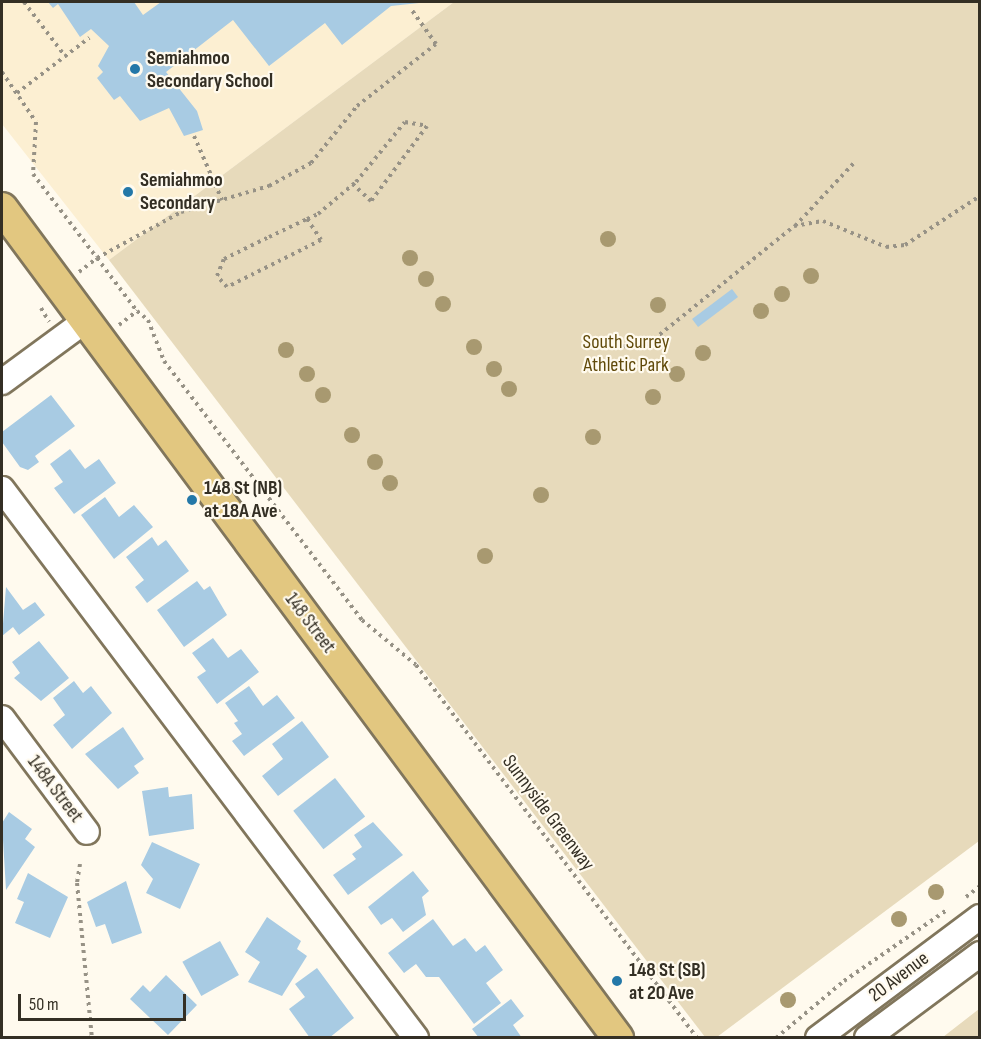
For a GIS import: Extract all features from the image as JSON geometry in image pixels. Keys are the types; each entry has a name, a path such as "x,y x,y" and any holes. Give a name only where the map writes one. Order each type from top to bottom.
{"main road":[{"name":"148 Street","path":"2,208 618,1038"}],"street":[{"path":"2,382 85,321"},
{"path":"2,489 416,1038"},
{"name":"148A Street","path":"2,718 87,832"},
{"name":"20 Avenue","path":"818,1038 980,917"},
{"name":"20 Avenue","path":"867,1038 980,954"}],"path":[{"path":"24,2 65,56"},
{"path":"87,266 97,258 181,212 269,186 311,163 357,106 436,44 411,9"},
{"path":"17,93 89,38"},
{"path":"2,72 17,93 38,131 33,174 137,311 126,320"},
{"path":"307,219 321,240 227,287 217,276 224,259 307,219 353,184 405,122 427,126 371,201 353,184"},
{"path":"194,136 222,200"},
{"path":"616,347 648,344 794,226 854,163"},
{"path":"794,226 823,221 886,247 905,245 980,196"},
{"path":"39,303 47,319"},
{"name":"Sunnyside Greenway","path":"137,311 148,320 164,361 362,620 416,666 697,1038"},
{"path":"80,864 77,883 92,1037"},
{"path":"776,1038 854,974 980,886"},
{"path":"30,1038 102,1038"}],"shaded area":[{"name":"Semiahmoo Secondary","path":"2,2 454,2 109,260 2,124"}],"green space":[{"name":"South Surrey Athletic Park","path":"454,2 979,2 979,841 717,1037 705,1037 109,260"},
{"path":"979,1009 979,1037 943,1037"}],"building":[{"name":"Semiahmoo Secondary School","path":"48,2 134,2 143,15 161,2 419,3 391,6 342,45 325,23 269,66 233,20 166,72 197,111 203,130 184,136 169,108 140,121 120,96 114,100 97,78 103,72 98,66 109,46 91,29 80,37 58,4 53,8"},
{"path":"732,289 738,297 698,327 692,319"},
{"path":"51,395 75,426 35,456 39,462 28,470 20,467 2,442 2,432"},
{"path":"70,449 85,469 99,459 116,483 74,514 54,488 63,482 50,464"},
{"path":"105,497 119,517 134,505 153,527 114,559 81,515"},
{"path":"152,537 158,546 166,540 189,571 147,603 135,587 144,580 126,557"},
{"path":"197,581 204,590 210,586 227,615 184,647 157,610"},
{"path":"6,587 23,610 35,602 45,615 19,635 13,627 2,636"},
{"path":"213,638 228,658 241,649 259,672 217,704 197,677 206,671 192,653"},
{"path":"39,641 69,678 41,701 14,678 20,673 12,662"},
{"path":"74,681 83,693 91,686 112,713 72,749 53,725 65,715 53,698"},
{"path":"249,686 263,706 277,695 295,718 244,756 232,741 242,734 234,723 238,721 225,703"},
{"path":"302,721 329,757 278,796 262,776 283,759 272,744"},
{"path":"123,727 144,759 134,766 139,773 118,789 85,754"},
{"path":"335,778 365,817 323,849 293,811"},
{"path":"168,787 169,797 192,794 194,829 149,836 142,791"},
{"path":"9,812 32,829 25,839 35,847 6,890 2,823"},
{"path":"373,822 403,855 348,895 333,875 356,859 352,854 362,847 354,835"},
{"path":"152,842 200,864 180,909 146,893 153,879 141,865"},
{"path":"413,871 429,891 422,897 426,915 403,932 392,918 381,925 368,907"},
{"path":"28,873 68,897 50,938 15,923 24,902 17,899"},
{"path":"126,881 142,933 112,944 105,924 96,927 87,902"},
{"path":"267,917 301,941 297,949 307,956 282,996 248,982 260,962 245,952"},
{"path":"433,919 453,946 465,938 476,952 485,945 503,970 486,983 501,1003 474,1024 439,977 426,977 416,964 404,973 388,953"},
{"path":"220,941 239,975 201,996 182,962"},
{"path":"317,968 354,1018 329,1038 310,1038 289,1009 305,997 295,984"},
{"path":"166,975 197,1005 168,1035 130,999 143,985 150,992"},
{"path":"511,999 524,1016 513,1025 522,1038 479,1038 472,1029"}],"place":[{"name":"Semiahmoo Secondary School","path":"135,69"},
{"name":"Semiahmoo Secondary","path":"128,192"},
{"name":"148 St (NB) at 18A Ave","path":"192,500"},
{"name":"148 St (SB) at 20 Ave","path":"617,981"}]}
